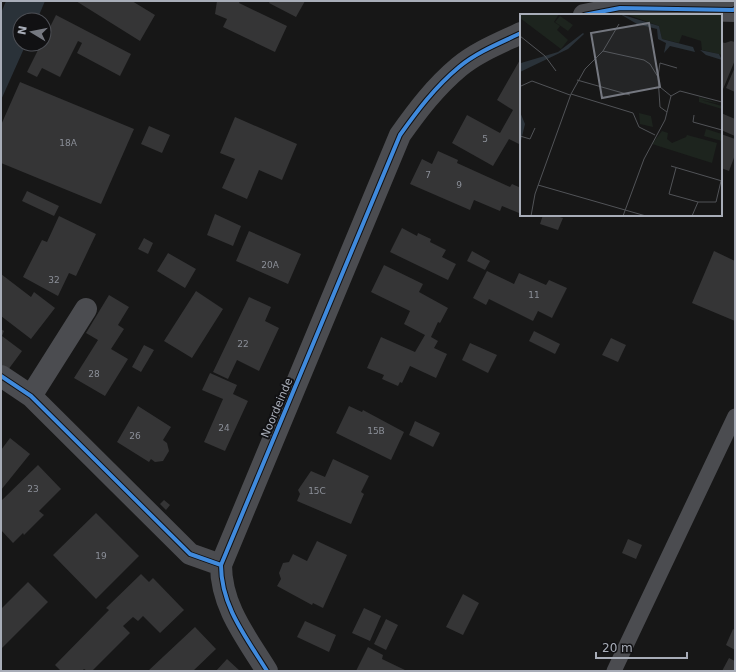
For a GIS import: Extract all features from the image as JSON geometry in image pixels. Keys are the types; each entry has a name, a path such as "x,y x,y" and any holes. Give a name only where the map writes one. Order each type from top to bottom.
{"street":[{"path":"594,1 620,8"},
{"path":"589,14 620,8 734,10"},
{"name":"Noordeinde","path":"221,565 400,135 420,106 459,67 491,47 520,33"},
{"path":"31,396 86,309"},
{"path":"1,376 31,396 190,554 221,565 221,580 229,608 267,671"}],"lane":[{"path":"614,671 735,416"}],"shaded area":[{"path":"6,1 45,1 40,12 12,12 12,52 22,52 1,100 1,13"}],"building":[{"path":"76,1 132,1 155,15 140,41"},
{"path":"217,1 240,1 239,3 287,26 275,52 223,27 227,19 215,14"},
{"path":"270,1 305,1 296,17 269,3"},
{"path":"56,15 131,54 120,76 77,53 82,43 78,41 60,77 42,68 37,77 27,72 37,52 52,52 52,23"},
{"path":"731,41 735,42 735,60 722,92 722,42"},
{"path":"520,60 520,144 509,139 493,166 452,143 467,115 500,133 513,110 497,100"},
{"path":"735,67 735,92 726,88"},
{"path":"20,82 134,129 101,204 1,163 1,125"},
{"path":"722,113 735,119 735,136 722,130"},
{"path":"235,117 297,144 282,180 259,170 247,199 222,188 235,159 220,153"},
{"path":"149,126 170,135 162,153 141,144"},
{"path":"722,134 735,139 735,155 729,171 722,168"},
{"path":"438,151 458,160 457,163 510,187 512,184 520,188 519,213 502,206 500,211 474,200 470,210 410,184 422,159 432,164"},
{"path":"27,191 59,206 54,216 22,201"},
{"path":"215,214 241,226 233,246 207,235"},
{"path":"59,216 96,234 76,276 69,273 58,296 23,277 42,240 47,242"},
{"path":"543,216 556,216 563,218 558,230 540,224"},
{"path":"402,228 417,236 418,233 431,239 430,242 446,250 442,257 456,264 448,280 390,252"},
{"path":"249,231 301,254 288,284 236,261"},
{"path":"144,238 153,243 148,254 138,249"},
{"path":"472,251 490,261 485,270 467,261"},
{"path":"714,251 735,261 735,321 692,303"},
{"path":"168,253 196,269 185,288 157,271"},
{"path":"384,265 423,284 419,292 448,308 440,323 438,322 431,337 438,341 434,348 447,354 436,378 410,366 402,383 400,382 398,386 382,379 384,375 367,368 381,337 415,352 425,335 404,324 410,311 371,292"},
{"path":"487,271 514,284 519,273 546,285 549,280 567,288 552,318 538,311 533,321 489,299 486,305 473,298"},
{"path":"1,274 31,297 34,292 55,308 31,339 1,316"},
{"path":"196,291 223,309 192,358 164,341"},
{"path":"109,295 129,307 118,325 124,329 111,349 128,359 105,396 74,378 98,340 86,333"},
{"path":"249,297 271,307 265,321 279,328 259,371 237,360 228,379 213,372"},
{"path":"1,329 4,331 2,336 22,351 5,374 1,371"},
{"path":"534,331 560,344 555,354 529,341"},
{"path":"611,338 626,345 618,362 602,355"},
{"path":"470,343 497,355 488,373 462,360"},
{"path":"144,345 154,350 141,372 132,367"},
{"path":"210,373 237,385 233,394 248,401 225,451 204,442 223,399 202,390"},
{"path":"138,406 171,427 163,440 167,443 169,451 163,461 155,462 151,459 149,462 117,442"},
{"path":"349,406 362,412 363,410 404,432 391,460 336,433"},
{"path":"415,421 440,433 433,447 409,435"},
{"path":"10,438 30,454 1,490 1,450"},
{"path":"333,459 369,476 361,492 364,494 351,524 297,501 300,494 298,490 311,471 325,477"},
{"path":"38,465 61,489 39,511 44,515 24,535 23,533 13,543 1,530 1,501"},
{"path":"164,500 170,505 166,510 160,504"},
{"path":"96,513 139,556 96,599 53,555"},
{"path":"628,539 642,545 636,559 622,553"},
{"path":"317,541 347,555 323,608 313,603 312,605 277,586 281,579 279,573 283,563 289,562 293,554 307,561"},
{"path":"141,574 149,582 153,578 184,610 160,633 143,616 138,621 133,617 123,626 130,633 92,671 87,671 84,669 82,671 61,671 55,665 109,610 106,608"},
{"path":"28,582 48,602 1,649 1,609"},
{"path":"463,594 479,603 463,635 446,627"},
{"path":"364,608 381,616 370,641 352,633"},
{"path":"386,619 398,625 386,650 374,644"},
{"path":"305,621 336,635 329,652 297,637"},
{"path":"195,627 216,649 193,671 148,671"},
{"path":"733,629 735,630 735,650 726,645"},
{"path":"368,647 383,655 382,659 407,671 356,671"},
{"path":"729,658 735,661 735,671 722,671"},
{"path":"227,659 240,671 216,671"}],"cycle path":[{"path":"589,14 620,8 735,9"},
{"path":"267,671 243,633 230,608 222,580 221,565 400,135 434,91 459,67 481,52 520,33"},
{"path":"1,376 31,396 190,554 221,565"}]}
